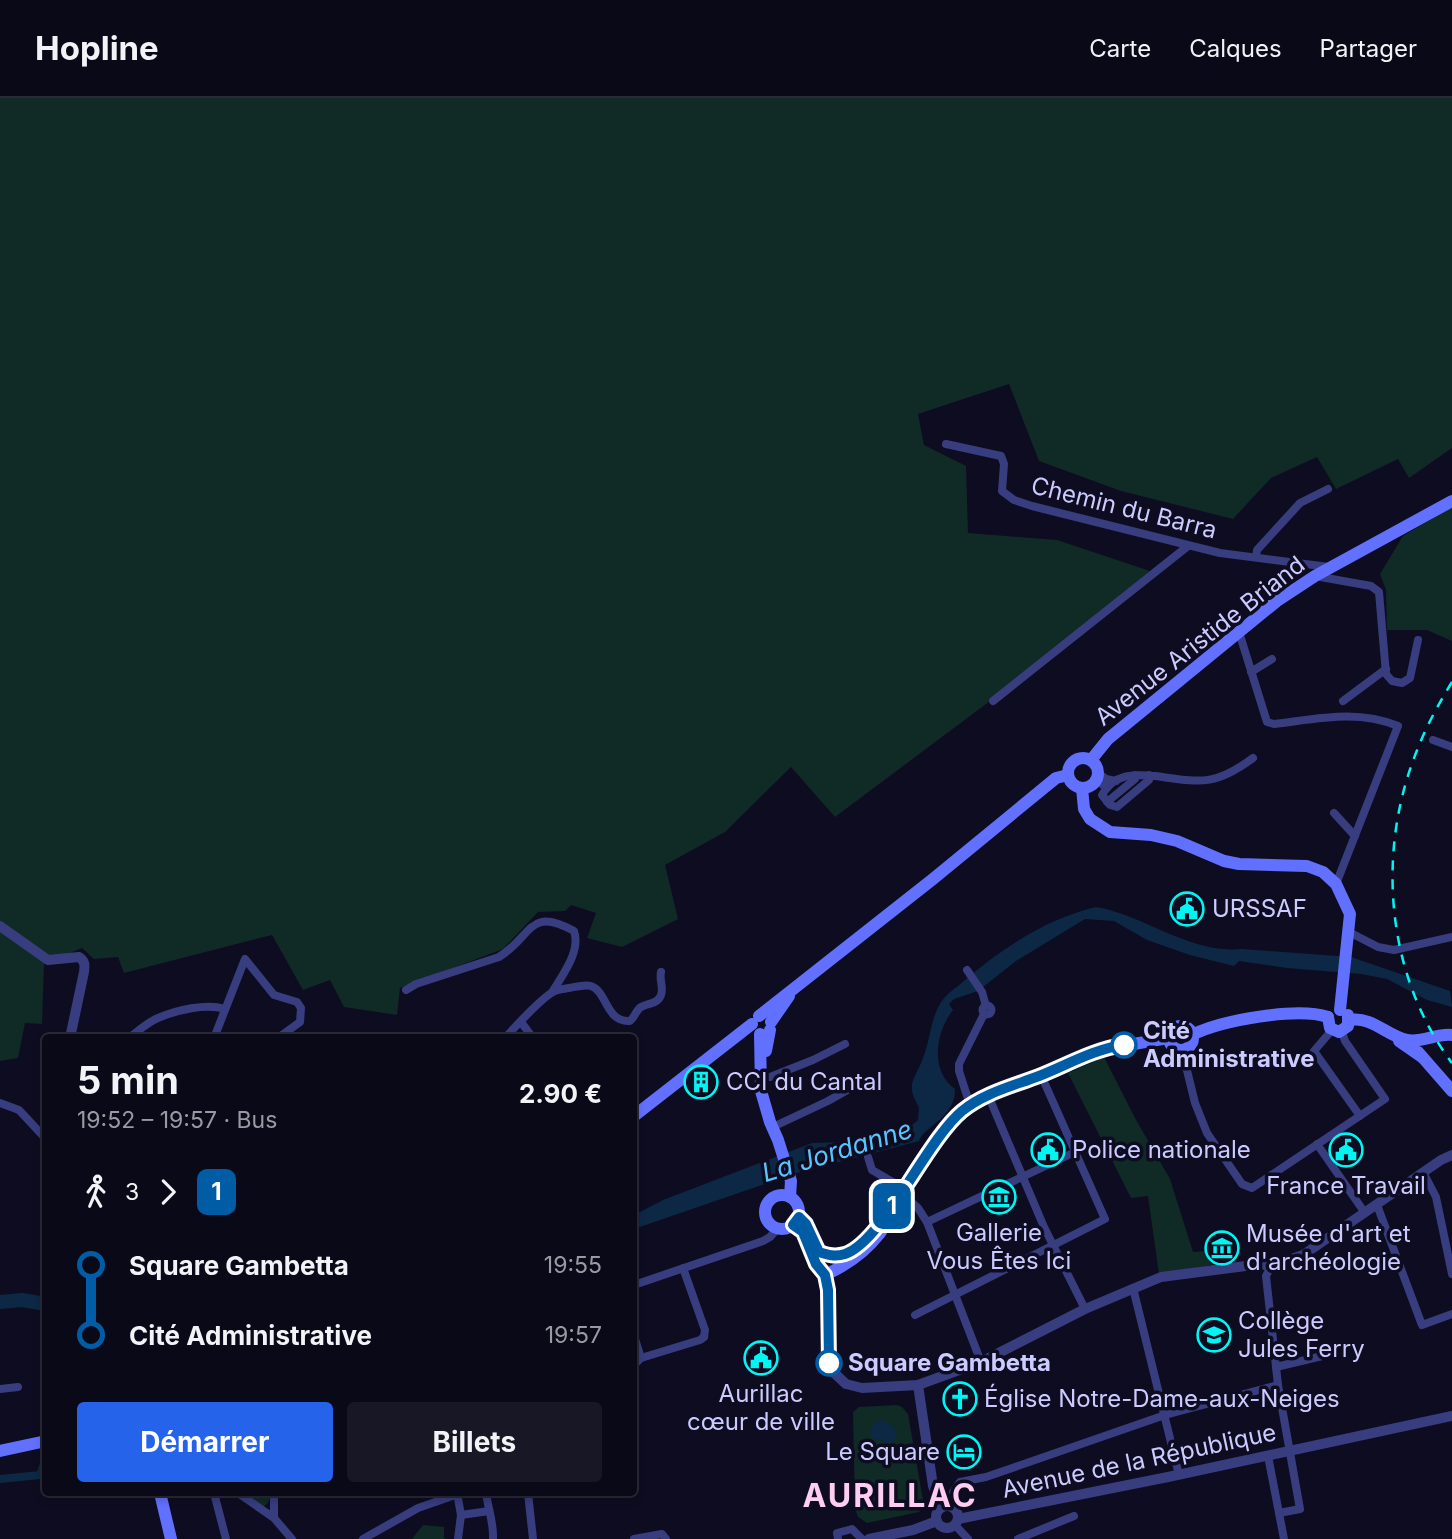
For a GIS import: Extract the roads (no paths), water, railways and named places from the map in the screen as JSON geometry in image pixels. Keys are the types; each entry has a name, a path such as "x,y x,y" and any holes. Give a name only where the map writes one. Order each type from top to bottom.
{"main road":[{"name":"Avenue Aristide Briand","path":"1091,760 1108,739 1277,601 1315,576 1452,501"},
{"path":"1087,787 1073,784 1068,775 1072,762 1081,758 1091,760 1098,772 1087,787 1084,809 1090,819 1110,832 1151,835 1177,841 1231,862 1307,866 1323,872 1336,884 1350,914 1340,1022"},
{"path":"637,1114 762,1028 781,997 1056,778 1068,775"},
{"path":"1192,1035 1247,1019 1305,1012 1366,1026 1401,1042 1422,1056"},
{"path":"1340,1022 1360,1018 1406,1040 1452,1091"},
{"path":"1179,1026 1189,1029 1192,1035 1189,1046 1182,1050 1174,1048 1168,1038 1170,1031 1179,1026"},
{"path":"762,1028 766,1088 774,1127 791,1181 790,1197 798,1206 796,1221 816,1264 825,1275 839,1268 872,1242 882,1230 902,1191"},
{"path":"1406,1040 1452,1035"},
{"path":"796,1221 806,1224 819,1252 835,1256 847,1254 871,1233 950,1125 970,1105 988,1095 1105,1049 1168,1038"},
{"path":"790,1197 775,1197 767,1204 766,1219 777,1229 783,1230 796,1221"},
{"path":"0,1451 42,1442"},
{"path":"161,1496 171,1539"}],"street":[{"name":"Chemin du Barra","path":"946,444 1001,456 1004,464 1001,488 1014,500 1080,520 1220,553 1331,567"},
{"path":"1256,557 1257,550 1300,503 1328,489"},
{"path":"993,701 1188,546"},
{"path":"1315,576 1371,586 1379,592 1386,674 1392,681 1402,683 1410,678 1418,640"},
{"path":"1239,632 1264,718 1270,724 1353,716 1376,718 1398,726 1336,884"},
{"path":"1251,672 1272,659"},
{"path":"1343,701 1386,669"},
{"path":"1433,740 1452,747"},
{"path":"1149,775 1149,780 1117,807 1107,802 1102,795 1116,781 1131,775 1149,775 1207,782 1236,771 1253,758"},
{"path":"1098,772 1106,779 1116,781"},
{"path":"1107,802 1135,779 1131,775"},
{"path":"1087,787 1099,782 1107,788"},
{"path":"1334,813 1355,836"},
{"path":"405,990 499,957 509,951 532,926 544,920 555,921 574,931 577,939 572,958 553,991 509,1034"},
{"path":"0,926 48,960 79,957 83,959 85,972 72,1034"},
{"path":"1349,932 1386,950 1452,937"},
{"path":"216,1034 245,960 274,995 297,1002 301,1008 300,1022 284,1034"},
{"path":"967,970 982,992 985,1010 959,1064 970,1105"},
{"path":"553,991 592,986 616,1017 630,1021 641,1007 655,1003 661,997 661,972"},
{"path":"135,1034 157,1018 204,1006 212,1005 225,1009"},
{"path":"521,1022 530,1034"},
{"path":"1182,1050 1203,1124 1242,1184 1251,1188 1385,1099 1345,1041 1340,1022"},
{"path":"1340,1022 1314,1051 1360,1116"},
{"path":"766,1088 770,1077 845,1044"},
{"path":"915,1315 1105,1219 1041,1075"},
{"path":"774,1127 858,1084"},
{"path":"988,1095 1053,1244 1085,1309"},
{"path":"3,1103 19,1110 42,1135"},
{"path":"1317,1144 1365,1213"},
{"path":"927,1222 1075,1152"},
{"path":"819,1252 828,1290 831,1370 840,1380 855,1388 918,1385 981,1362 1085,1309 1161,1277 1261,1264 1271,1266 1303,1255 1440,1160 1452,1155"},
{"path":"868,1157 872,1170 902,1191 927,1222 981,1362"},
{"path":"1423,1172 1436,1197 1452,1274"},
{"path":"1377,1205 1422,1325 1452,1314"},
{"path":"637,1284 763,1241 777,1229"},
{"path":"1271,1266 1266,1276 1278,1385 1300,1509 1279,1513"},
{"path":"637,1361 706,1338 683,1268"},
{"path":"1133,1288 1179,1475"},
{"path":"637,1345 641,1358"},
{"path":"1276,1367 1335,1353"},
{"path":"918,1385 935,1495 947,1508 957,1512 956,1522 968,1539"},
{"path":"956,1522 945,1528 937,1521 936,1514 947,1508 960,1482 986,1477 1165,1415 1278,1385"},
{"path":"0,1389 18,1387"},
{"path":"901,1387 916,1400 921,1410"},
{"name":"Avenue de la République","path":"956,1522 1452,1416"},
{"path":"1268,1456 1284,1539"},
{"path":"215,1496 226,1539"},
{"path":"242,1496 274,1518 292,1539"},
{"path":"274,1496 274,1518"},
{"path":"363,1539 418,1508 450,1496"},
{"path":"458,1496 461,1515 458,1539"},
{"path":"486,1496 494,1539"},
{"path":"528,1496 533,1539"},
{"path":"461,1515 489,1511"},
{"path":"1018,1539 1074,1516"},
{"path":"869,1539 913,1530 937,1521"},
{"path":"837,1536 852,1530 862,1539"},
{"path":"634,1539 662,1537"}],"water":[{"path":"1096,907 1115,912 1204,946 1351,957 1450,991 1452,1007 1427,1000 1387,979 1239,961 1234,966 1147,940 1114,921 1085,919 1016,961 978,991 954,999 949,1004 953,1010 942,1029 938,1061 941,1072 955,1089 954,1099 945,1114 919,1141 817,1168 813,1165 803,1166 800,1172 637,1228 637,1213 663,1200 812,1143 875,1141 907,1129 918,1120 919,1107 912,1092 913,1081 926,1051 936,1011 945,997 995,956 1026,936 1078,912"},
{"path":"880,1420 890,1424 896,1431 896,1437 887,1449 885,1441 869,1435 873,1424"}],"waterway":[{"name":"La Jordanne","path":"0,1302 22,1300 42,1303"},
{"path":"0,1479 40,1475 42,1469"}],"railway":[{"path":"1452,682 1425,731 1405,787 1396,827 1393,869 1394,910 1401,951 1413,990 1430,1028 1452,1063"}],"place":[{"name":"URSSAF","path":"1187,909"},
{"name":"Cité Administrative","path":"1124,1045"},
{"name":"CCI du Cantal","path":"701,1082"},
{"name":"Police nationale","path":"1048,1150"},
{"name":"France Travail","path":"1346,1150"},
{"name":"Gallerie Vous Êtes Ici","path":"999,1197"},
{"name":"Musée d'art et d'archéologie","path":"1222,1248"},
{"name":"Collège Jules Ferry","path":"1214,1335"},
{"name":"Aurillac cœur de ville","path":"761,1358"},
{"name":"Square Gambetta","path":"829,1363"},
{"name":"Église Notre-Dame-aux-Neiges","path":"960,1399"},
{"name":"Le Square","path":"964,1452"}],"district":[{"name":"AURILLAC","path":"890,1496"}]}
